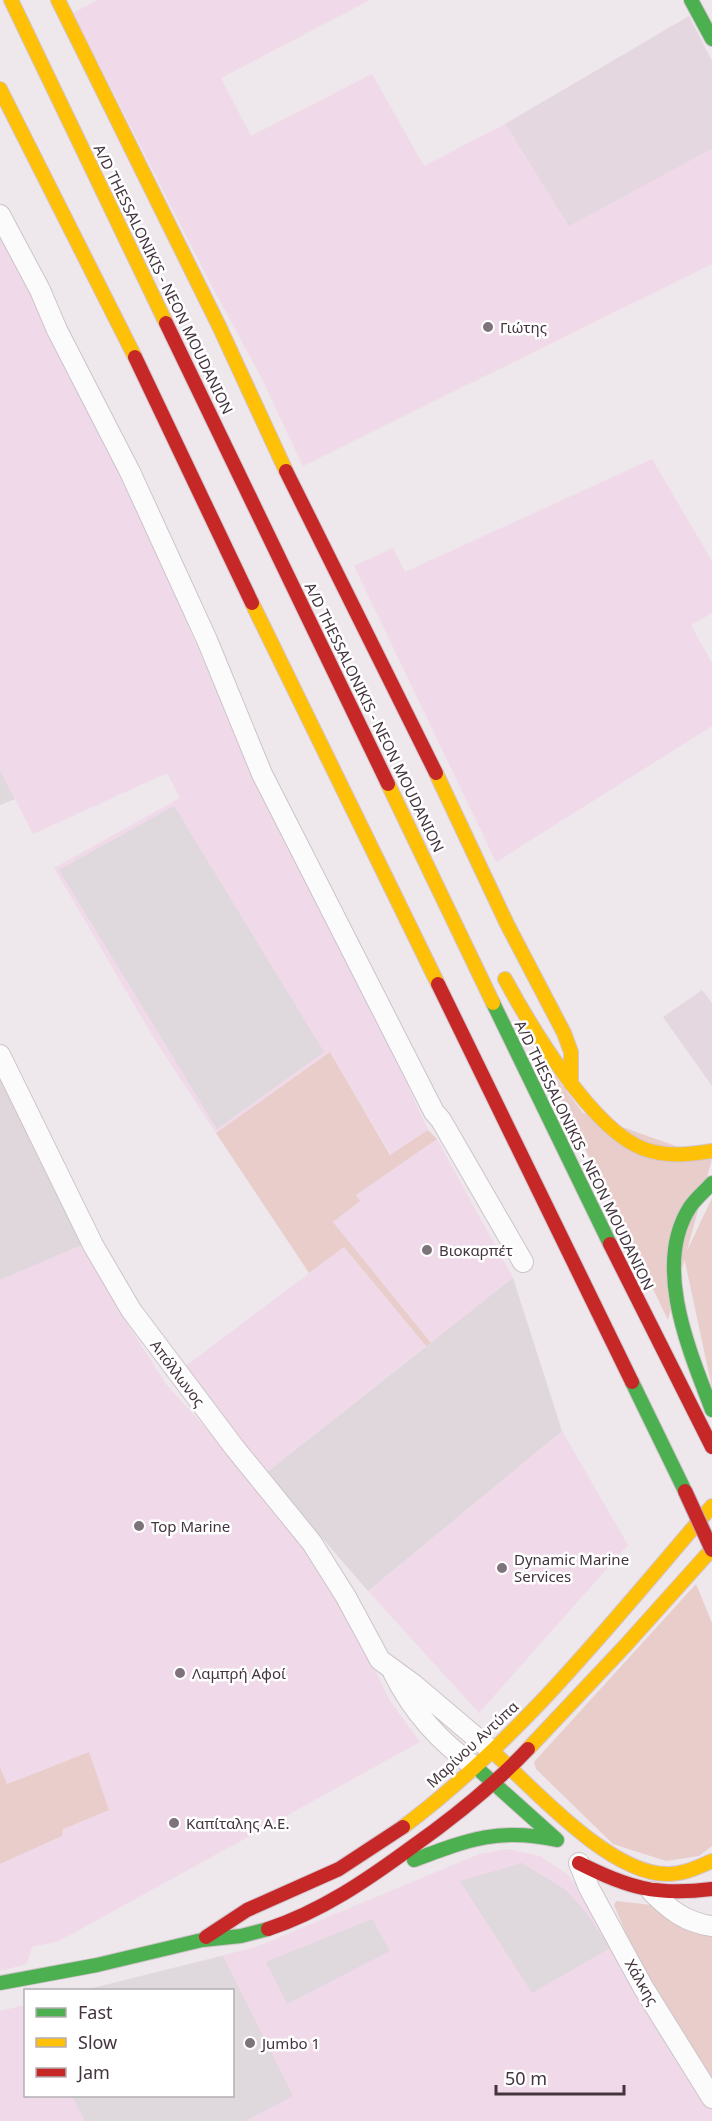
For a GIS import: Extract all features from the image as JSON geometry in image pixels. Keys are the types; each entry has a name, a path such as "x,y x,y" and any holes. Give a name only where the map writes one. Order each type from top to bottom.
{"main road":[{"name":"A/D THESSALONIKIS - NEON MOUDANION","path":"11,0 646,1319 712,1447"},
{"path":"58,0 219,326 281,462 462,827 507,924 564,1033 571,1052 571,1084"},
{"path":"691,0 712,39"},
{"path":"0,89 149,386 712,1550"},
{"path":"463,938 501,973 524,1015 571,1084 592,1111 623,1139 663,1155 679,1157 712,1151"},
{"path":"712,1183 698,1197 685,1216 675,1246 673,1274 680,1310 712,1410"},
{"name":"Μαρίνου Αντύπα","path":"202,1940 247,1911 339,1869 422,1813 515,1730 712,1506"},
{"name":"Μαρίνου Αντύπα","path":"0,1983 97,1965 202,1940 241,1936 283,1924 326,1905 381,1872 428,1838 510,1768 712,1550"},
{"path":"492,1751 594,1844 625,1864 646,1871 679,1873 693,1870 712,1861"},
{"path":"475,1767 557,1840 579,1863 607,1878 629,1887 652,1892 672,1893 712,1889"},
{"path":"381,1872 461,1842 497,1833 529,1833 557,1840"}],"street":[{"path":"0,215 40,290 57,330 130,472 212,651 262,774 434,1112 441,1120 523,1262"},
{"name":"Απόλλωνος","path":"0,1055 93,1245 131,1310 228,1439 312,1543 380,1660 390,1667"},
{"path":"390,1667 492,1751"},
{"path":"390,1667 403,1692 423,1720 448,1746 475,1767"},
{"name":"Χάλκης","path":"579,1863 589,1888 644,1987 712,2097"},
{"path":"652,1892 672,1912 693,1922 712,1926"}],"shaded area":[{"path":"98,0 370,0 221,78 251,136 372,74 424,166 505,124 569,226 712,149 712,264 303,466 261,377 207,277 73,13"},
{"path":"689,16 712,61 712,149 569,227 505,124"},
{"path":"0,220 118,448 148,535 237,741 386,1038 428,1130 391,1155 330,1052 216,1133 155,1040 54,868 180,798 167,773 33,834 0,770"},
{"path":"652,459 712,561 712,613 691,625 712,663 712,726 496,862 354,566 393,548 405,572"},
{"path":"0,770 15,799 0,805"},
{"path":"174,806 324,1052 217,1129 59,870"},
{"path":"702,990 712,1003 712,1086 663,1017"},
{"path":"330,1052 390,1155 428,1130 437,1139 356,1195 360,1201 333,1222 431,1343 426,1346 344,1247 309,1273 216,1133"},
{"path":"540,1056 583,1113 712,1159 668,1320"},
{"path":"0,1072 84,1244 0,1280"},
{"name":"Βιοκαρπέτ","path":"437,1139 513,1278 431,1343 333,1222 359,1201 356,1195"},
{"path":"712,1198 712,1388 684,1257"},
{"path":"84,1244 119,1311 166,1384 279,1510 323,1575 359,1638 390,1701 420,1742 59,1941 32,1947 27,1964 0,1971 0,1864 61,1836 89,1752 6,1784 0,1767 0,1280"},
{"path":"344,1247 426,1346 266,1473 183,1368"},
{"path":"513,1278 562,1431 368,1591 266,1473"},
{"name":"Dynamic Marine Services","path":"562,1431 628,1545 479,1713 368,1591"},
{"path":"696,1584 712,1623 712,1846 699,1856 666,1861 613,1844 536,1769 534,1762"},
{"path":"89,1752 109,1810 63,1829 62,1836 0,1864 0,1767 7,1784"},
{"path":"507,1849 540,1856 567,1874 589,1900 650,2010 712,2108 712,2121 0,2121 0,2011 24,2005 24,2097 234,2097 234,1989 89,1989 256,1947 479,1854"},
{"path":"522,1863 566,1890 584,1910 610,1948 532,1993 460,1881"},
{"path":"616,1901 652,1905 712,1934 712,2081 636,1957 614,1905"},
{"path":"372,1919 390,1951 287,2004 266,1962"},
{"name":"Jumbo 1","path":"223,1956 293,2096 245,2121 85,2121 73,2097 234,2097 234,1989 89,1989"}],"traffic: fast":[{"path":"691,0 712,39"},
{"path":"493,1003 610,1244"},
{"path":"712,1183 690,1207 679,1230 674,1255 674,1282 678,1309 685,1336 712,1410"},
{"path":"632,1382 685,1491"},
{"path":"479,1770 556,1839"},
{"path":"414,1860 467,1841 500,1835 536,1836 557,1840"},
{"path":"0,1983 97,1965 202,1940 241,1936 268,1929"}],"traffic: slow":[{"path":"11,0 166,323"},
{"path":"58,0 219,326 286,471"},
{"path":"0,89 135,357"},
{"path":"252,603 438,984"},
{"path":"436,773 507,924 564,1033 571,1052 571,1084"},
{"path":"388,784 493,1003"},
{"path":"505,979 530,1023 565,1075 584,1100 624,1138 644,1149 661,1153 686,1154 712,1151"},
{"path":"403,1827 488,1755 527,1716 566,1675 712,1506"},
{"path":"528,1749 712,1549"},
{"path":"492,1751 574,1827 622,1860 645,1871 668,1874 696,1868 712,1861"}],"traffic: jam":[{"path":"166,323 388,784"},
{"path":"135,357 252,603"},
{"path":"286,471 436,773"},
{"path":"438,984 632,1382"},
{"path":"610,1244 712,1447"},
{"path":"685,1491 712,1550"},
{"path":"268,1929 325,1904 378,1871 472,1801 528,1749"},
{"path":"206,1937 247,1910 339,1869 403,1827"},
{"path":"579,1863 613,1879 643,1888 675,1891 712,1889"}],"place":[{"name":"Γιώτης","path":"488,327"},
{"name":"Βιοκαρπέτ","path":"427,1250"},
{"name":"Top Marine","path":"139,1526"},
{"name":"Dynamic Marine Services","path":"502,1568"},
{"name":"Λαμπρή Αφοί","path":"180,1673"},
{"name":"Καπίταλης Α.Ε.","path":"174,1823"},
{"name":"Jumbo 1","path":"250,2043"}]}
